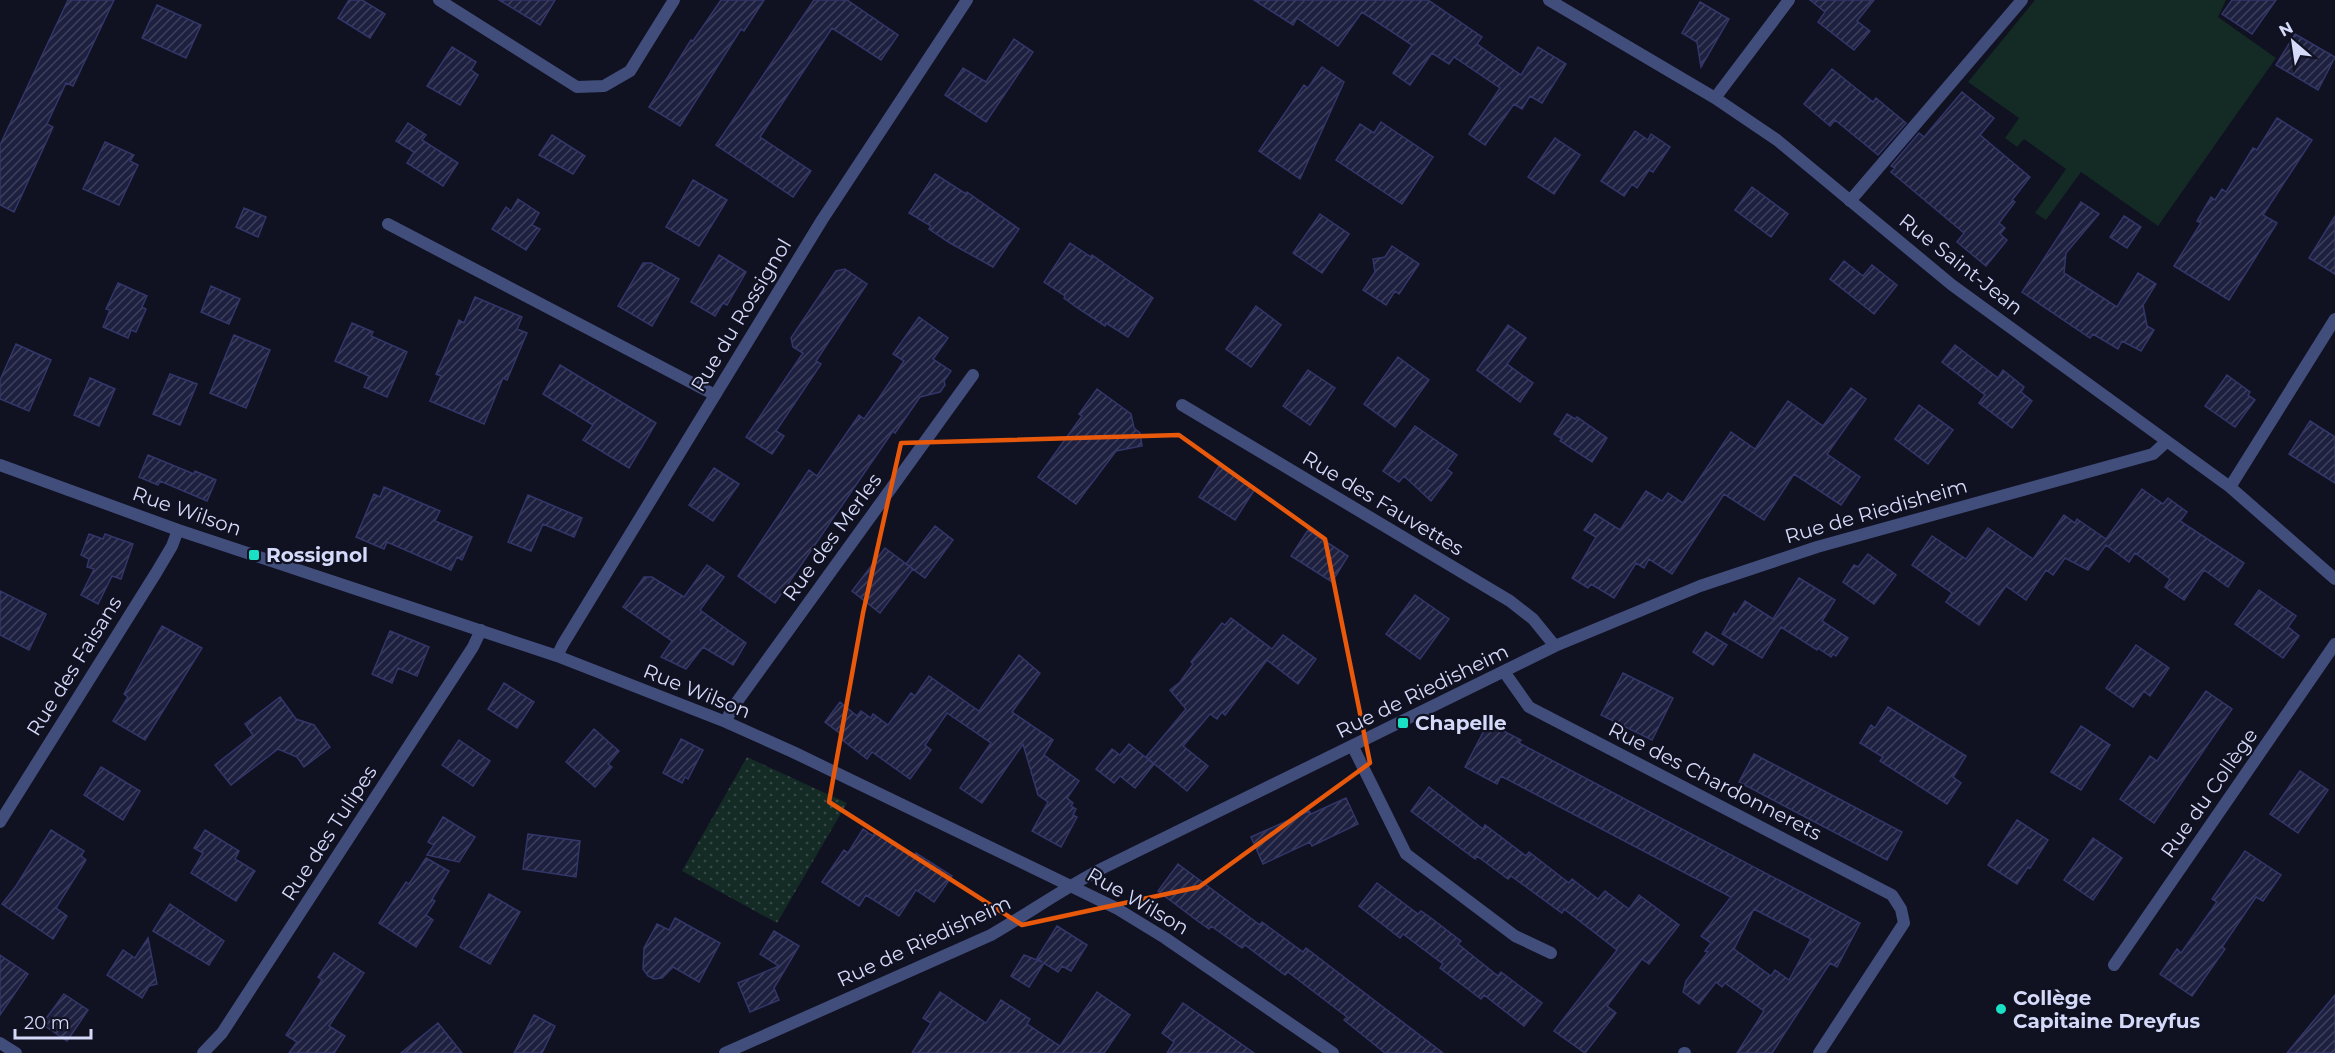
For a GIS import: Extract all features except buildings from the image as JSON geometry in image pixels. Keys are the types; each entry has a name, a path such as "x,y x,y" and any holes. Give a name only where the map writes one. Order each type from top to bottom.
{"street":[{"path":"439,0 577,87 604,86 630,71 674,0"},
{"name":"Rue du Rossignol","path":"558,656 563,644 822,220 967,0"},
{"name":"Rue Saint-Jean","path":"1549,0 1715,98 1777,140 1952,285 2230,487 2335,579"},
{"path":"1715,98 1789,0"},
{"path":"1850,201 2022,0"},
{"path":"388,224 715,396"},
{"path":"2230,487 2335,319"},
{"name":"Rue des Merles","path":"726,722 731,710 973,375"},
{"name":"Rue des Fauvettes","path":"1182,405 1510,601 1533,619 1555,646"},
{"name":"Rue de Riedisheim","path":"724,1053 991,935 1033,911 1071,885 1555,646 1700,586 1817,547 2153,454 2166,442"},
{"name":"Rue Wilson","path":"0,465 178,530 558,656 726,722 1116,908 1166,938 1333,1053"},
{"name":"Rue des Faisans","path":"0,822 156,573 172,546 178,530"},
{"name":"Rue des Tulipes","path":"203,1053 222,1033 473,647 481,630"},
{"name":"Rue du Collège","path":"2114,965 2335,644"},
{"name":"Rue des Chardonnerets","path":"1505,672 1529,707 1892,895 1901,909 1904,923 1819,1053"},
{"path":"1353,747 1406,854 1515,936 1551,953"},
{"path":"0,1042 16,1053"}],"highlighted area":[{"path":"1179,435 1325,539 1370,763 1199,887 1022,925 829,802 863,613 901,443"}],"green space":[{"path":"2035,0 2226,0 2218,17 2276,58 2158,226 2081,172 2046,220 2035,213 2066,169 2024,139 2017,147 2005,138 2019,118 1968,82"},
{"path":"747,757 847,803 777,923 682,871"}],"place":[{"name":"Rossignol","path":"254,555"},
{"name":"Chapelle","path":"1403,723"},
{"name":"Collège Capitaine Dreyfus","path":"2001,1009"}]}
